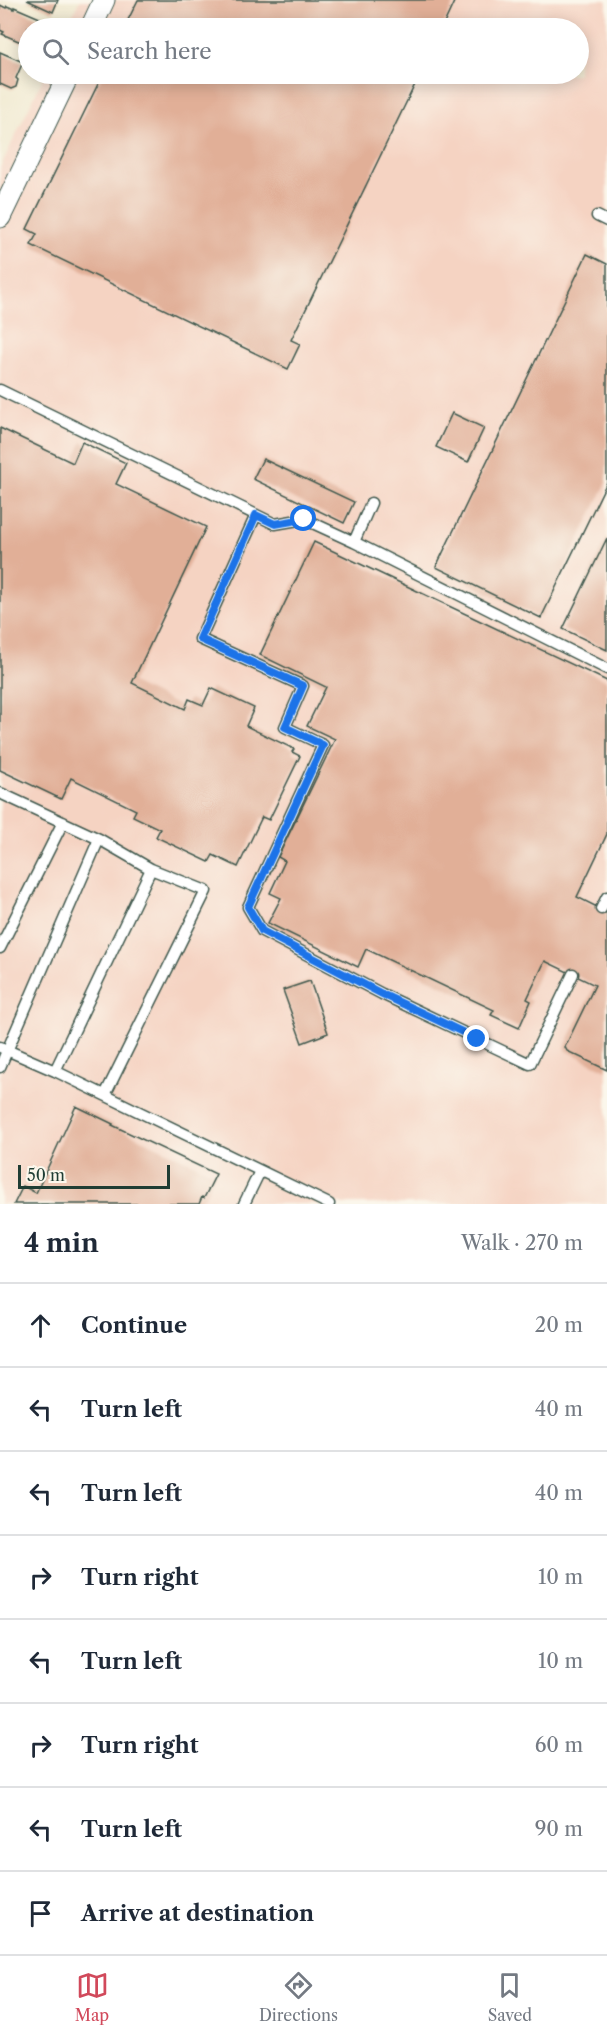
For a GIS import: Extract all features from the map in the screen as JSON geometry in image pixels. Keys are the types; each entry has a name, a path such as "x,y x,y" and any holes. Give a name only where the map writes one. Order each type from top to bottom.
{"street":[{"path":"96,18 104,0"},
{"path":"0,217 64,84"}],"lane":[{"path":"0,390 275,524 304,519 607,669"},
{"path":"354,542 371,503"},
{"path":"256,515 200,639 303,686 285,727 323,745 248,907 262,931 382,994 530,1064 573,974"},
{"path":"0,793 99,839 151,869 206,891 105,1095"},
{"path":"0,948 63,822"},
{"path":"0,1067 4,1049 99,839"},
{"path":"55,1071 151,869"},
{"path":"601,909 607,897"},
{"path":"4,1049 55,1071 329,1204"},
{"path":"244,1204 260,1171"}],"shaded area":[{"path":"80,0 607,0 607,1204 0,1204 0,168 40,84 589,84 589,18 71,18"}],"building":[{"path":"27,0 58,0 53,12"},
{"path":"138,0 450,0 454,2 447,18 129,18"},
{"path":"0,5 6,8 7,6 14,9 14,7 40,18 18,18 18,41 2,34 4,32 0,30"},
{"path":"0,52 18,60 16,78 18,80 16,87 11,89 0,84"},
{"path":"98,84 415,84 291,340 300,344 288,369 31,245 37,234 27,229"},
{"path":"587,254 607,264 607,482 541,618 436,567"},
{"path":"452,413 484,428 468,462 436,447"},
{"path":"0,428 73,463 82,442 126,463 116,484 206,527 132,683 185,709 189,699 203,705 211,688 254,708 246,726 294,749 292,752 300,756 269,820 262,817 238,867 213,855 209,862 156,837 160,829 133,816 136,810 71,778 61,799 0,770"},
{"path":"263,459 354,502 344,523 253,479"},
{"path":"607,538 607,650 563,629"},
{"path":"314,542 607,681 607,834 577,897 607,912 607,1070 567,1051 565,1047 595,985 545,961 527,999 531,1001 519,1028 491,1015 494,1010 366,949 358,967 268,923 281,898 270,893 285,861 278,857 335,739 307,726 326,687 260,655"},
{"path":"310,981 328,1033 302,1043 283,990"},
{"path":"76,1106 216,1174 204,1198 202,1197 199,1204 14,1204 23,1186 36,1193"}],"route":[{"path":"304,519 275,524 256,515 200,639 303,686 285,727 323,745 248,907 262,931 382,994 477,1039"}]}
